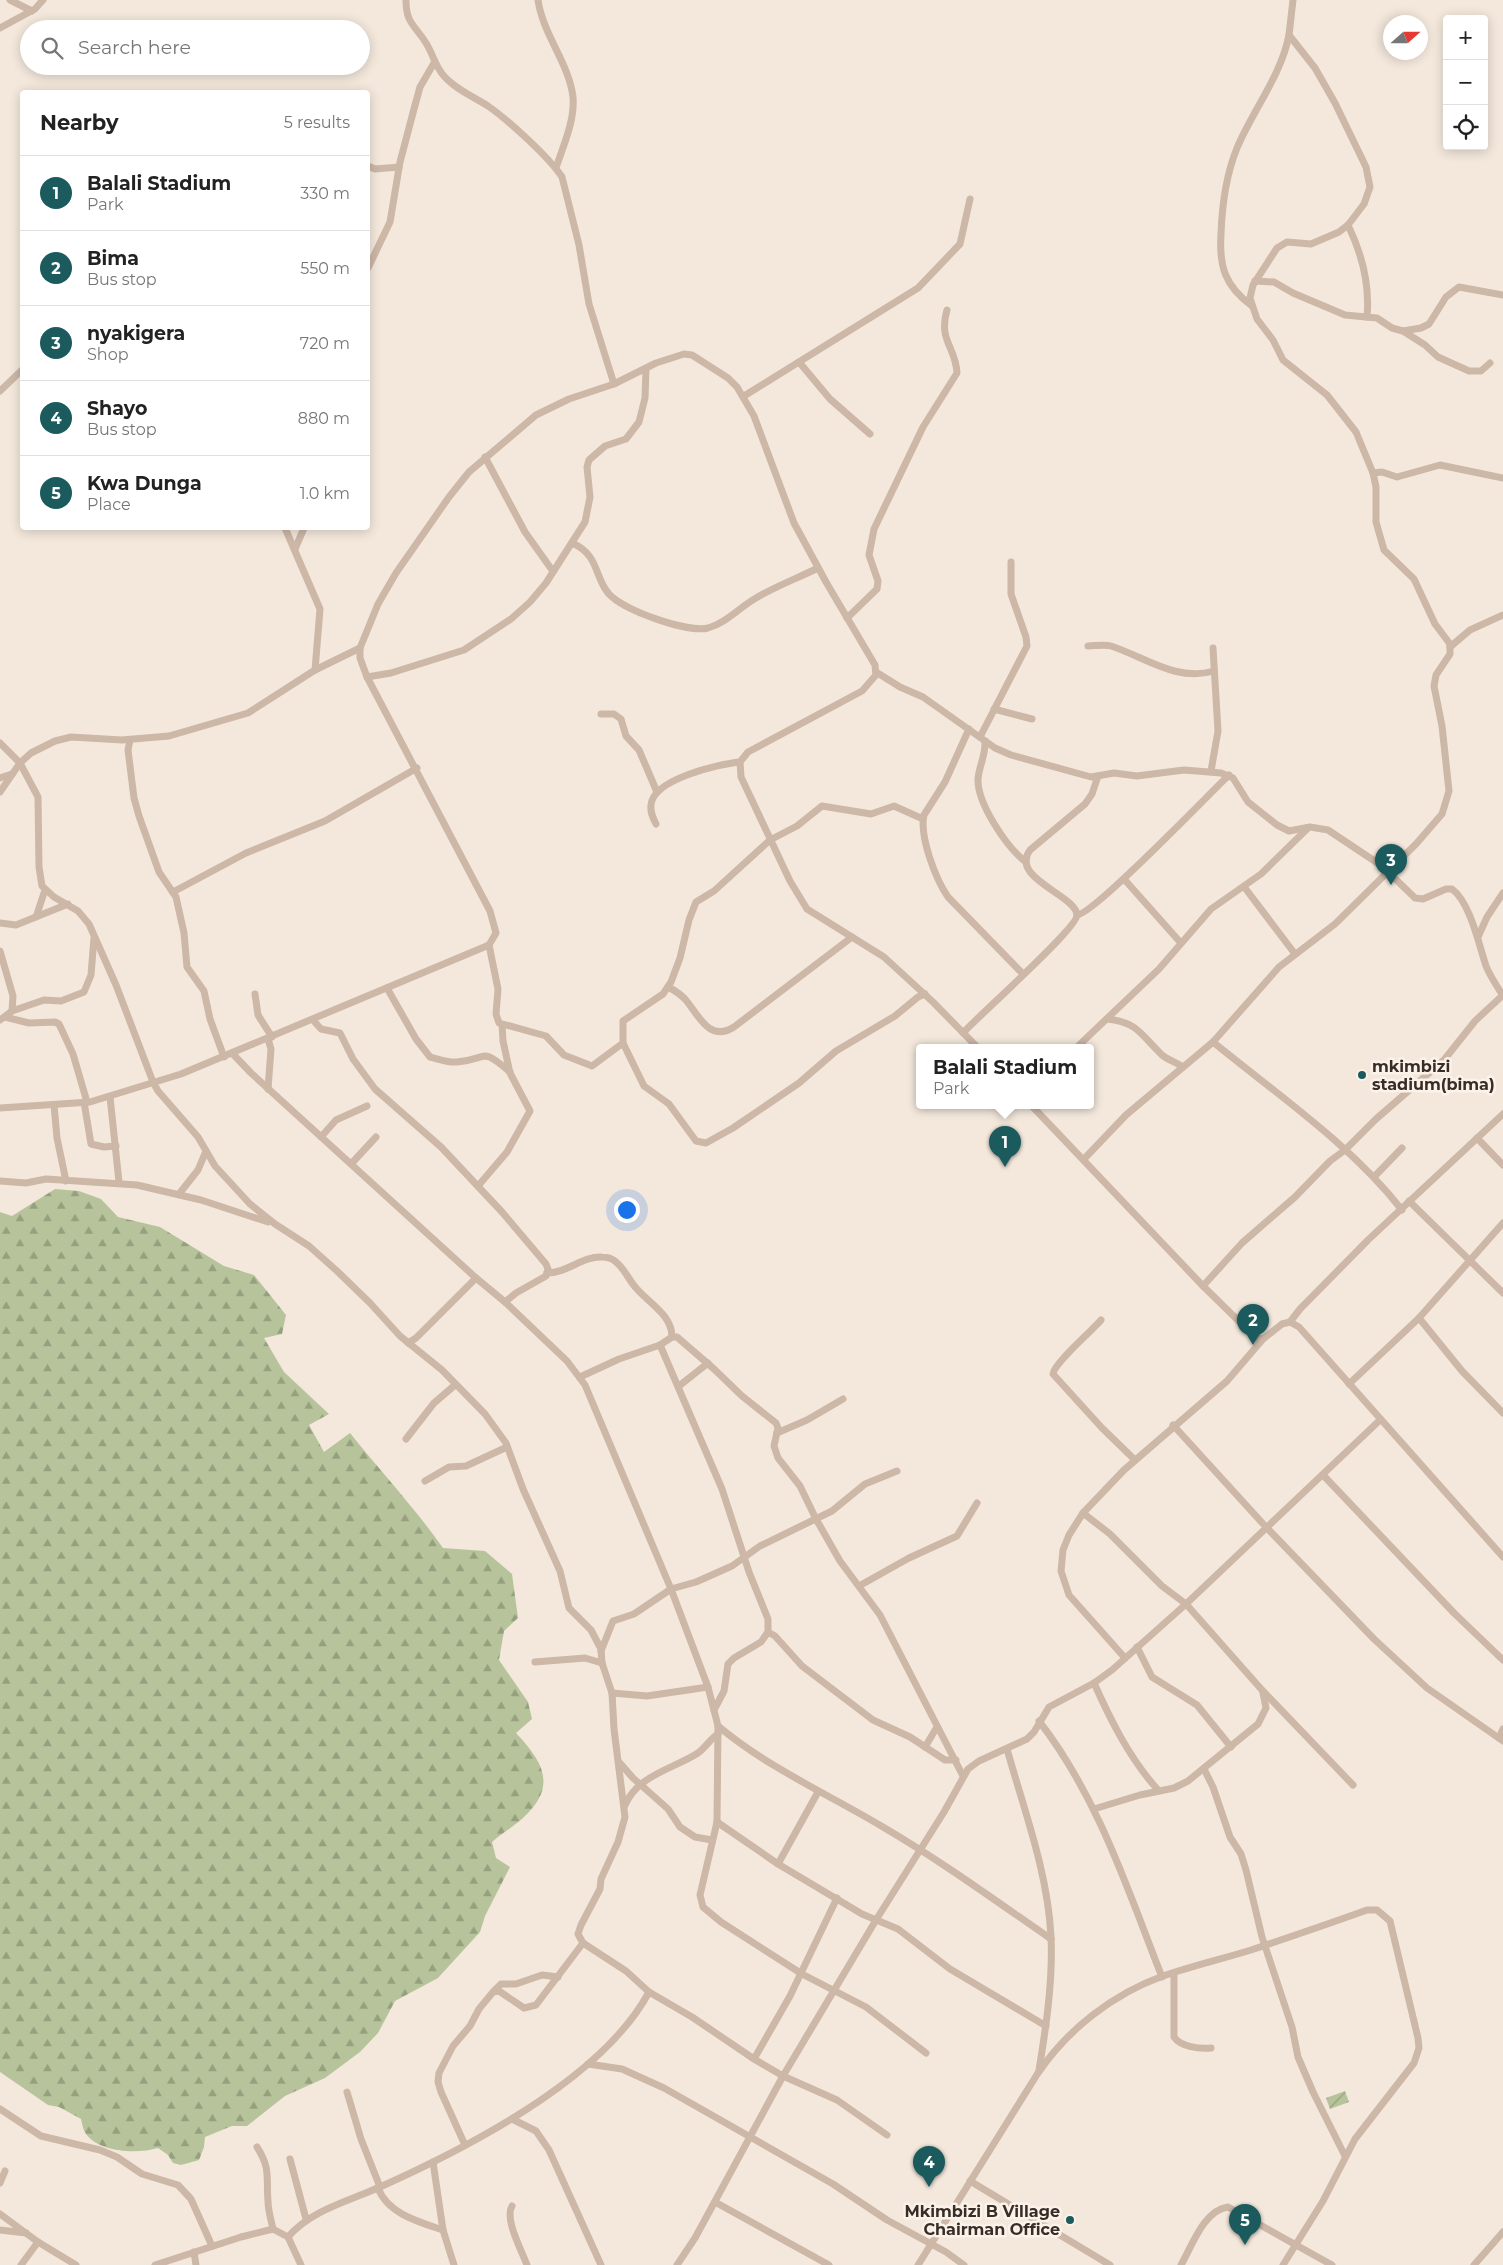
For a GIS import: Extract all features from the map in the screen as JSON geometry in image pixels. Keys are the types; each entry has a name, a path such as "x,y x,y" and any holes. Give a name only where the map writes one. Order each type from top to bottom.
{"street":[{"path":"10,0 32,11"},
{"path":"0,28 32,11 43,0"},
{"path":"406,0 410,22 426,42 434,63 450,82 500,116 556,168 562,177 579,245 592,317 614,384"},
{"path":"538,0 543,24 565,71 573,96 570,124 556,168"},
{"path":"1252,306 1233,290 1224,272 1221,241 1223,204 1238,147 1276,75 1286,49 1293,0"},
{"path":"1084,1159 1126,1115 1213,1042 1267,979 1295,954 1335,924 1433,826 1446,804 1449,775 1434,686 1436,675 1450,656 1450,647 1435,624 1414,579 1384,550 1376,522 1376,487 1373,473 1365,450 1349,420 1327,395 1285,363 1273,340 1257,319 1252,306 1250,296 1255,281 1271,254 1281,244 1287,242 1305,244 1321,242 1348,225 1364,204 1369,191 1370,178 1353,136 1330,92 1289,34"},
{"path":"370,264 390,222 399,167 420,87 434,63"},
{"path":"370,167 375,169 399,167"},
{"path":"744,396 925,282 960,244 970,199"},
{"path":"1348,225 1361,255 1367,292 1367,317"},
{"path":"1255,281 1275,283 1293,293 1345,315 1377,318 1425,345 1438,357 1469,371 1481,371 1490,363"},
{"path":"1403,331 1421,328 1429,324 1446,297 1459,287 1503,295"},
{"path":"847,618 877,589 878,581 869,555 874,529 922,427 957,373 943,325 947,310"},
{"path":"0,1108 86,1102 110,1097 224,1057 489,945 496,933 490,911 417,768 367,677 360,658 360,648 378,604 396,573 449,497 485,457 536,415 569,399 614,384 677,356 692,356 728,378 744,396 754,416 794,523 818,568 876,665 876,672 870,683 862,691 754,747 740,762 710,766 666,785 658,792 651,805 656,824"},
{"path":"799,362 830,399 870,434"},
{"path":"367,677 391,673 464,650 519,613 546,583 552,570 572,543 587,516 590,496 588,467 590,460 601,449 626,439 636,429 643,412 646,369"},
{"path":"0,391 20,372"},
{"path":"485,457 525,532 552,570"},
{"path":"1373,473 1382,472 1397,477 1440,465 1503,478"},
{"path":"286,530 320,609 315,670"},
{"path":"295,548 303,530"},
{"path":"572,543 579,546 591,559 598,570 604,588 619,602 644,614 700,629 718,624 756,597 818,568"},
{"path":"963,1032 1060,939 1076,920 1077,915 1073,906 1042,883 1002,836 980,793 978,776 984,755 982,739 994,709 1027,646 1011,594 1011,562"},
{"path":"1450,647 1470,630 1503,615"},
{"path":"1088,646 1111,646 1150,664 1175,672 1196,675 1214,671"},
{"path":"0,792 20,763 41,748 65,738 130,740 168,736 248,713 315,670 360,648"},
{"path":"1211,771 1218,731 1213,648"},
{"path":"876,672 900,687 923,697 995,748 1022,759 1091,777 1114,772 1137,776 1184,770 1211,771 1229,776 1248,802 1277,826 1288,832 1310,827 1328,830 1388,871 1403,889 1417,899 1423,899 1448,888 1454,890 1478,937 1486,967 1503,996 1475,1021 1444,1060 1376,1119 1345,1150 1330,1160 1295,1197 1242,1244 1203,1286"},
{"path":"994,709 1032,719"},
{"path":"601,714 614,714 621,719 626,736 639,750 658,792"},
{"path":"969,729 945,782 923,819 932,865 939,884 973,925 1023,974"},
{"path":"130,740 128,750 134,798 139,816 159,872 167,886 174,892 183,924 187,967 204,991 210,1019 224,1057"},
{"path":"0,743 20,763 40,803 38,867 45,890 36,918"},
{"path":"740,762 741,776 770,840 790,881 807,909 884,957 925,994 974,1044"},
{"path":"174,892 246,853 325,821 417,768"},
{"path":"0,778 12,774"},
{"path":"1026,862 1030,850 1086,804 1092,794 1098,776"},
{"path":"1077,915 1087,912 1124,879 1229,776"},
{"path":"923,819 894,806 871,814 822,806 797,826 770,840 714,891 696,902 689,920 680,958 668,987 663,994 624,1021 623,1043 644,1086 669,1104 696,1141 706,1144 799,1083 836,1051 874,1030 918,997 925,994"},
{"path":"1080,1044 1159,969 1180,942 1212,909 1245,888 1310,827"},
{"path":"1124,879 1180,942"},
{"path":"1245,888 1295,954"},
{"path":"45,890 84,916 116,985 152,1082 198,1137 215,1166 250,1204 275,1224 309,1246 370,1303 408,1342 455,1384 500,1433 560,1571 569,1608 591,1630 601,1651 602,1663 612,1693 625,1817 618,1842 601,1879 600,1889 581,1925 578,1934 583,1943 626,1971 649,1992 692,2017 754,2059 783,2076 837,2100 887,2134"},
{"path":"1478,937 1487,917 1503,893"},
{"path":"0,923 16,925 68,904"},
{"path":"2,1019 12,1011 44,1000 61,1001 84,992 91,975 94,937"},
{"path":"668,987 683,997 712,1031 724,1031 734,1027 852,937"},
{"path":"489,945 498,989 497,1020 502,1024 546,1036 564,1055 588,1066 597,1064 623,1043"},
{"path":"0,951 13,996 12,1011"},
{"path":"387,988 411,1031 430,1057 456,1062 484,1055 492,1057 510,1073"},
{"path":"255,994 258,1015 270,1038 268,1089"},
{"path":"2,1019 29,1023 55,1022 59,1024 73,1054 86,1102 91,1144 104,1147 116,1146"},
{"path":"1107,1019 1126,1022 1136,1027 1163,1056 1183,1067"},
{"path":"313,1020 322,1029 340,1033 356,1065 375,1089 441,1147 478,1186 546,1264 548,1273"},
{"path":"478,1186 507,1152 530,1111 510,1073 503,1041 502,1024"},
{"path":"1213,1042 1345,1150 1374,1177 1402,1210"},
{"path":"232,1053 268,1089 476,1278 505,1302 567,1361 580,1377 671,1589 708,1686 714,1710 718,1730 717,1822 700,1895 703,1906 721,1922 802,1974 836,1990 884,2019 926,2053"},
{"path":"110,1097 119,1182"},
{"path":"54,1105 57,1138 66,1181"},
{"path":"321,1137 336,1120 366,1106"},
{"path":"1035,1109 1203,1286 1256,1338 1264,1339"},
{"path":"1125,1658 1069,1595 1061,1571 1064,1550 1069,1535 1083,1513 1135,1460 1173,1425 1227,1381 1264,1339 1282,1324 1290,1322 1300,1309 1368,1240 1503,1114"},
{"path":"351,1164 376,1137"},
{"path":"1477,1138 1503,1165"},
{"path":"1374,1177 1402,1148"},
{"path":"179,1194 200,1167 206,1151"},
{"path":"0,1181 26,1183 46,1179 119,1182 179,1194 275,1224"},
{"path":"1410,1201 1503,1293"},
{"path":"1349,1384 1419,1318 1503,1223"},
{"path":"505,1302 516,1293 542,1280 548,1273 567,1269 591,1258 609,1258 621,1266 637,1289 665,1316 672,1329 672,1337"},
{"path":"408,1342 416,1338 476,1278"},
{"path":"1419,1318 1462,1371 1503,1413"},
{"path":"1101,1320 1084,1340 1054,1368 1053,1374 1102,1428 1135,1460"},
{"path":"1290,1322 1299,1327 1380,1420 1454,1499 1503,1557"},
{"path":"580,1377 619,1359 660,1345 672,1337"},
{"path":"672,1337 682,1340 742,1396 776,1423 775,1451 781,1463 800,1486 840,1561 880,1615 963,1776"},
{"path":"660,1345 722,1489 752,1581 766,1610 768,1632 756,1646 729,1662 724,1677 724,1691 714,1710"},
{"path":"679,1386 708,1363"},
{"path":"406,1439 434,1403 455,1384"},
{"path":"777,1433 807,1420 843,1399"},
{"path":"677,2265 752,2137 783,2076 876,1920 944,1812 963,1776 973,1764 1007,1749 1031,1735 1049,1706 1094,1683 1125,1658 1186,1604 1380,1420"},
{"path":"1173,1425 1350,1615 1427,1688 1501,1740 1503,1729"},
{"path":"425,1481 449,1467 466,1466 507,1447"},
{"path":"601,1651 613,1621 634,1614 671,1589 716,1574 744,1558 760,1546 832,1511 865,1484 898,1471"},
{"path":"1323,1475 1454,1613 1503,1660"},
{"path":"859,1586 902,1562 957,1536 977,1503"},
{"path":"1083,1513 1110,1534 1162,1586 1186,1604 1262,1690 1353,1784"},
{"path":"768,1632 775,1636 802,1666 873,1720 925,1747 944,1760 956,1760"},
{"path":"1137,1647 1152,1676 1197,1704 1231,1746"},
{"path":"535,1662 585,1658 602,1663"},
{"path":"1094,1683 1121,1739 1158,1790"},
{"path":"612,1693 647,1696 708,1686"},
{"path":"1094,1810 1158,1790 1178,1787 1204,1769 1258,1724 1266,1708 1262,1690"},
{"path":"1039,1721 1063,1753 1094,1810 1162,1977"},
{"path":"925,1747 937,1727"},
{"path":"625,1806 628,1797 641,1785 663,1769 698,1752 718,1730"},
{"path":"718,1730 818,1792 920,1849 1051,1939"},
{"path":"1007,1749 1028,1821 1046,1896 1051,1939 1046,2026 1038,2073"},
{"path":"618,1762 668,1809 686,1832 695,1837 712,1840"},
{"path":"1204,1769 1213,1787 1230,1837 1246,1870 1265,1945 1292,2027 1298,2057 1313,2092 1346,2156"},
{"path":"778,1864 818,1792"},
{"path":"717,1822 778,1864 876,1920 898,1929 950,1969 1046,2026"},
{"path":"754,2059 802,1974 837,1898"},
{"path":"918,2265 1038,2073 1058,2046 1091,2016 1115,2000 1162,1977 1372,1909 1381,1911 1390,1921 1419,2048 1414,2063 1376,2110 1346,2156 1323,2201 1283,2265"},
{"path":"494,1991 499,1991 516,2004 529,2008 540,2002 583,1943"},
{"path":"1174,1973 1174,2037 1178,2042 1195,2048 1211,2048"},
{"path":"464,2145 438,2082 439,2073 453,2046 470,2026 479,2009 501,1984 516,1984 538,1976 558,1977"},
{"path":"288,2237 306,2219 379,2188 512,2120 588,2064 639,2010 649,1992"},
{"path":"588,2064 611,2066 631,2072 664,2088 752,2137 964,2265"},
{"path":"347,2092 361,2139 383,2198 398,2212 417,2222 443,2230"},
{"path":"0,2109 41,2136 100,2150 117,2157 142,2174 178,2185 191,2198 212,2246"},
{"path":"512,2120 536,2131 549,2150 601,2265"},
{"path":"257,2147 268,2172 268,2200 273,2229"},
{"path":"290,2159 306,2219"},
{"path":"433,2162 443,2230 454,2265"},
{"path":"0,2183 5,2172"},
{"path":"970,2181 1110,2265"},
{"path":"715,2202 829,2265"},
{"path":"512,2206 509,2210 510,2220 527,2265"},
{"path":"1181,2265 1210,2216 1228,2207 1332,2265"},
{"path":"0,2214 38,2242 76,2265"},
{"path":"155,2265 212,2246 273,2229 288,2237 301,2265"},
{"path":"0,2230 27,2233"},
{"path":"1474,2265 1503,2232"},
{"path":"21,2265 38,2242"},
{"path":"194,2252 196,2265"}],"green space":[{"path":"55,1189 79,1191 101,1199 118,1217 160,1227 224,1266 254,1275 286,1315 282,1334 264,1338 284,1372 329,1414 309,1425 324,1452 350,1433 443,1548 485,1551 512,1574 518,1618 504,1631 499,1660 528,1702 532,1719 516,1733 533,1754 543,1774 543,1785 534,1806 523,1818 492,1842 496,1858 510,1867 485,1916 480,1932 438,1978 395,2001 378,2033 360,2052 325,2078 285,2096 247,2126 232,2126 205,2137 204,2147 199,2160 181,2165 173,2163 168,2155 158,2148 130,2151 100,2145 86,2134 81,2119 59,2107 48,2105 0,2072 0,1212 12,1216"},
{"path":"1345,2091 1349,2102 1330,2109 1326,2098"}],"place":[{"name":"nyakigera","path":"1391,885"},
{"name":"mkimbizi stadium(bima)","path":"1362,1075"},
{"name":"Balali Stadium","path":"1005,1167"},
{"name":"Bima","path":"1253,1345"},
{"name":"Shayo","path":"929,2187"},
{"name":"Mkimbizi B Village Chairman Office","path":"1070,2220"},
{"name":"Kwa Dunga","path":"1245,2245"}]}
